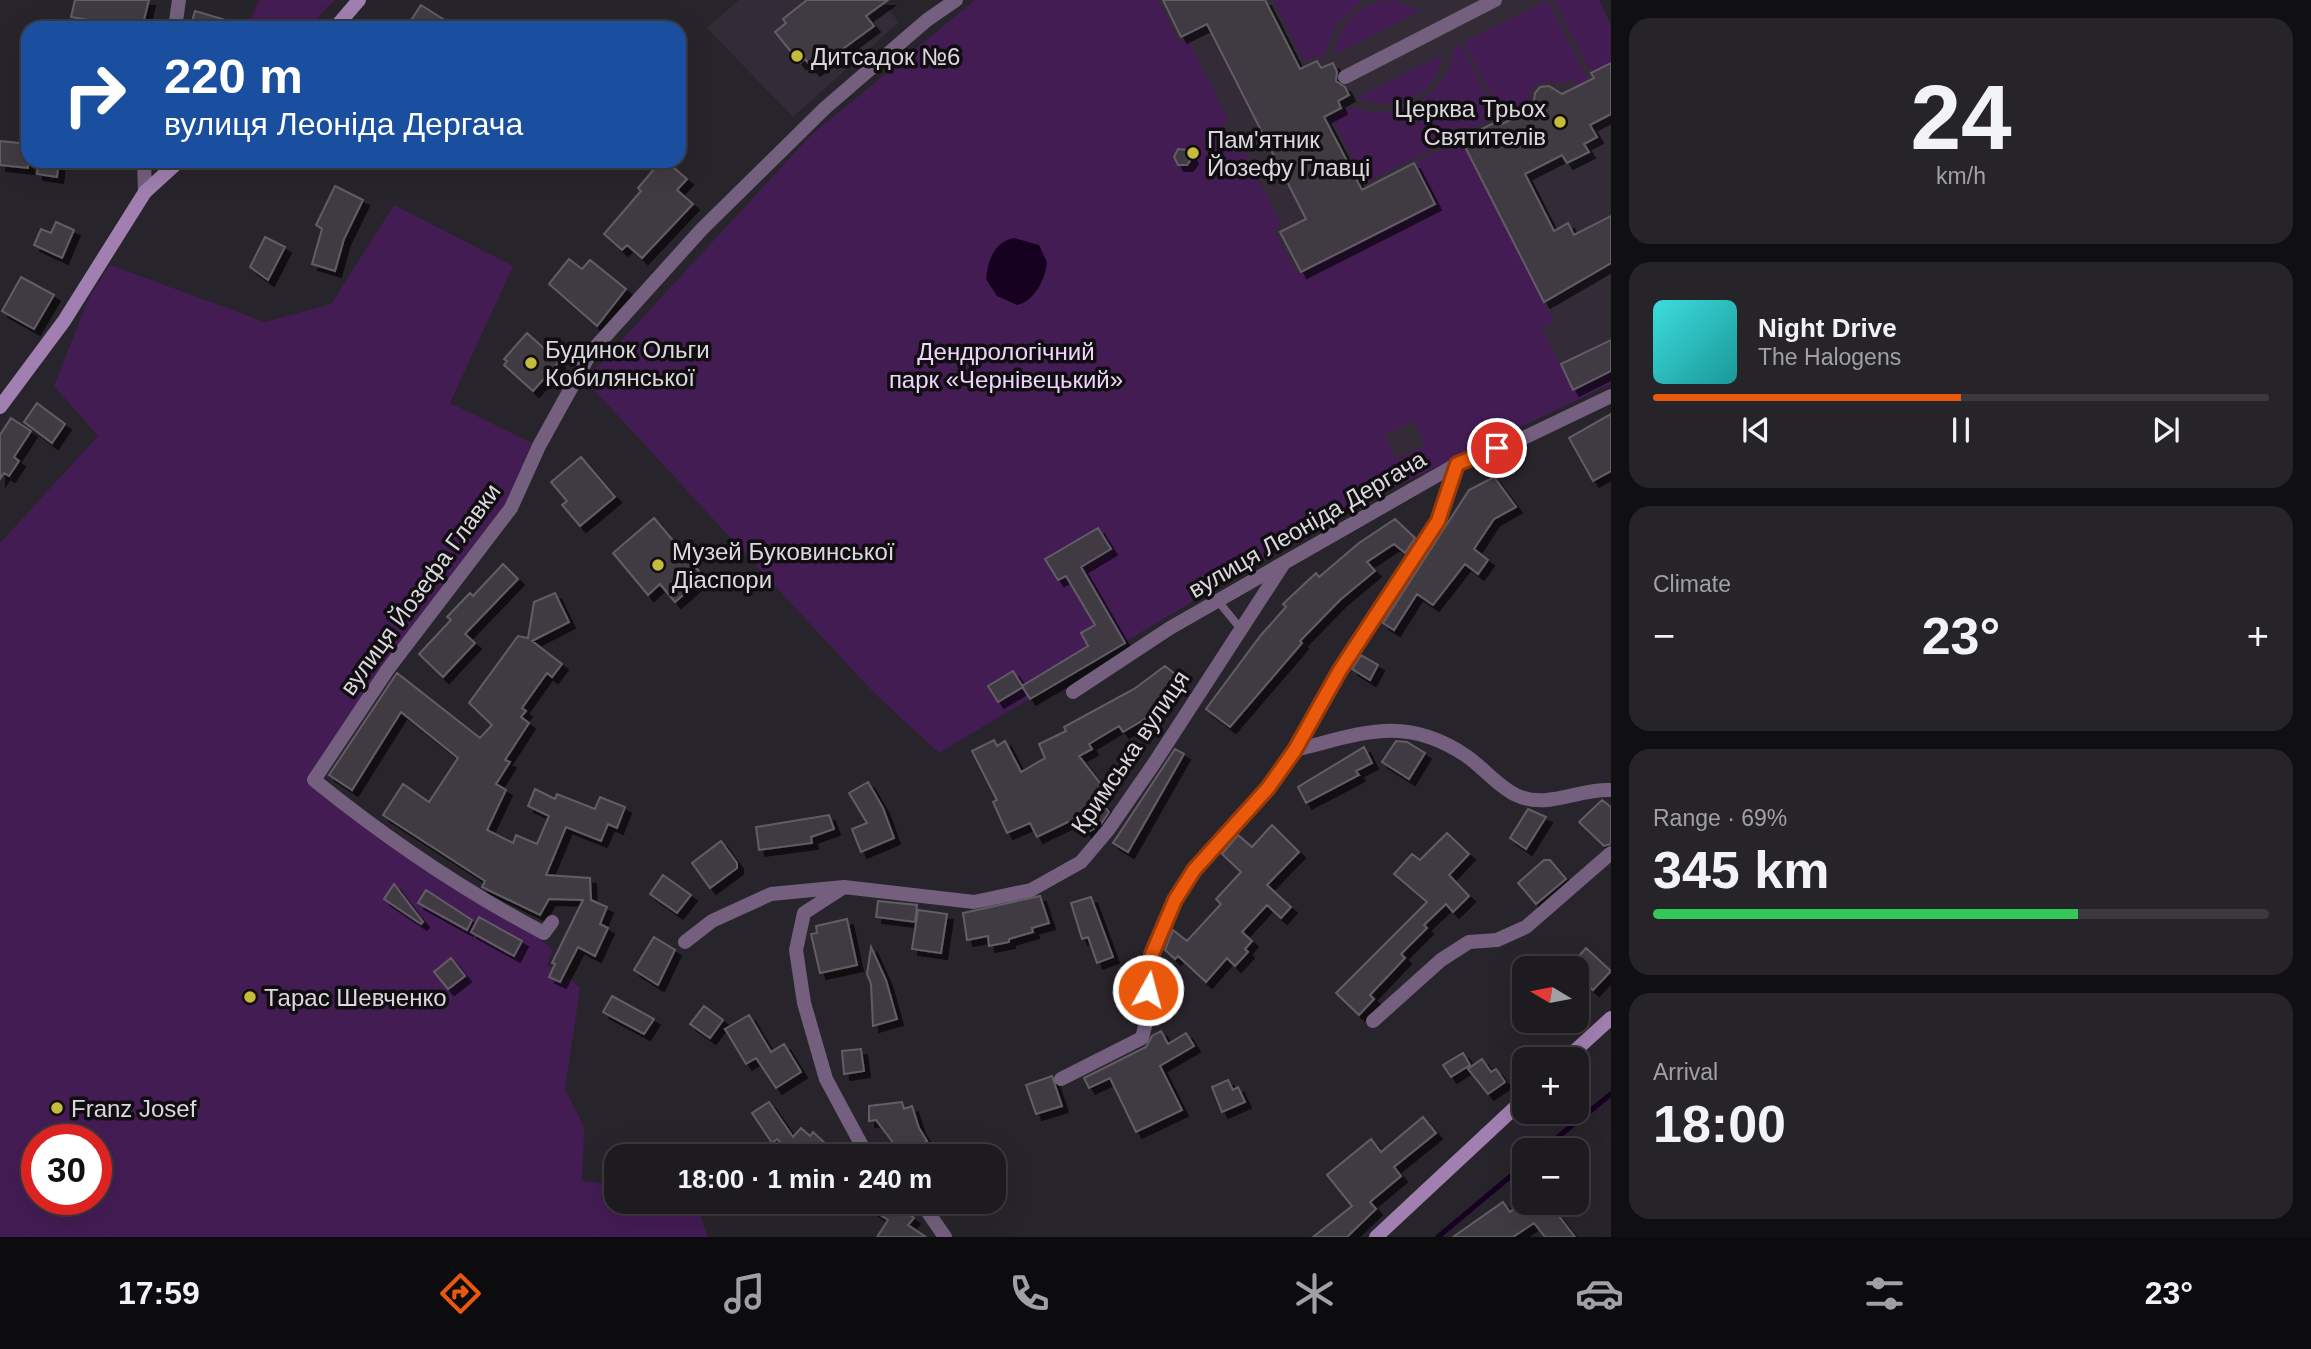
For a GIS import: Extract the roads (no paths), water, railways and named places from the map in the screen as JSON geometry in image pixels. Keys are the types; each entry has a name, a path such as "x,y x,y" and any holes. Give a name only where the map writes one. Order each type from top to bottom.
{"street":[{"path":"176,21 180,0"},
{"path":"341,21 359,0"},
{"name":"вулиця Йозефа Главки","path":"552,922 544,933 498,909 380,833 314,780 388,669 511,509 539,446 591,352 702,229 825,108 928,20 956,0"},
{"path":"1345,77 1495,0"},
{"path":"144,168 145,192"},
{"path":"0,407 64,321 145,192 171,168"},
{"name":"вулиця Леоніда Дергача","path":"1073,692 1123,658 1218,601 1457,464 1517,441 1611,396"},
{"path":"1061,1079 1142,1038 1150,1007 1148,990 1152,954 1175,900 1194,870 1268,788 1295,750 1340,670 1438,521 1457,464"},
{"name":"Кримська вулиця","path":"685,942 712,920 771,894 844,887 974,902 1031,890 1081,862 1131,798 1284,563"},
{"path":"1295,750 1385,730 1419,731 1466,756 1516,795 1548,801 1611,790"},
{"path":"1373,1021 1441,960 1469,942 1497,940 1526,927 1611,853"},
{"path":"844,887 804,913 796,950 804,1003 826,1079 862,1144"},
{"path":"1579,1047 1611,1018"},
{"path":"1377,1237 1512,1110"},
{"path":"929,1214 945,1237"}],"lane":[{"path":"1218,601 1240,628"}],"waterway":[{"path":"1557,1138 1611,1094"},
{"path":"1438,1237 1512,1175"}],"place":[{"name":"Дитсадок №6","path":"797,56"},
{"name":"Церква Трьох Святителів","path":"1560,122"},
{"name":"Пам'ятник Йозефу Главці","path":"1193,153"},
{"name":"Будинок Ольги Кобилянської","path":"531,363"},
{"name":"Музей Буковинської Діаспори","path":"658,565"},
{"name":"Тарас Шевченко","path":"250,997"},
{"name":"Franz Josef","path":"57,1108"}],"park label":[{"name":"Дендрологічний парк «Чернівецький»","path":"1006,365"}]}
